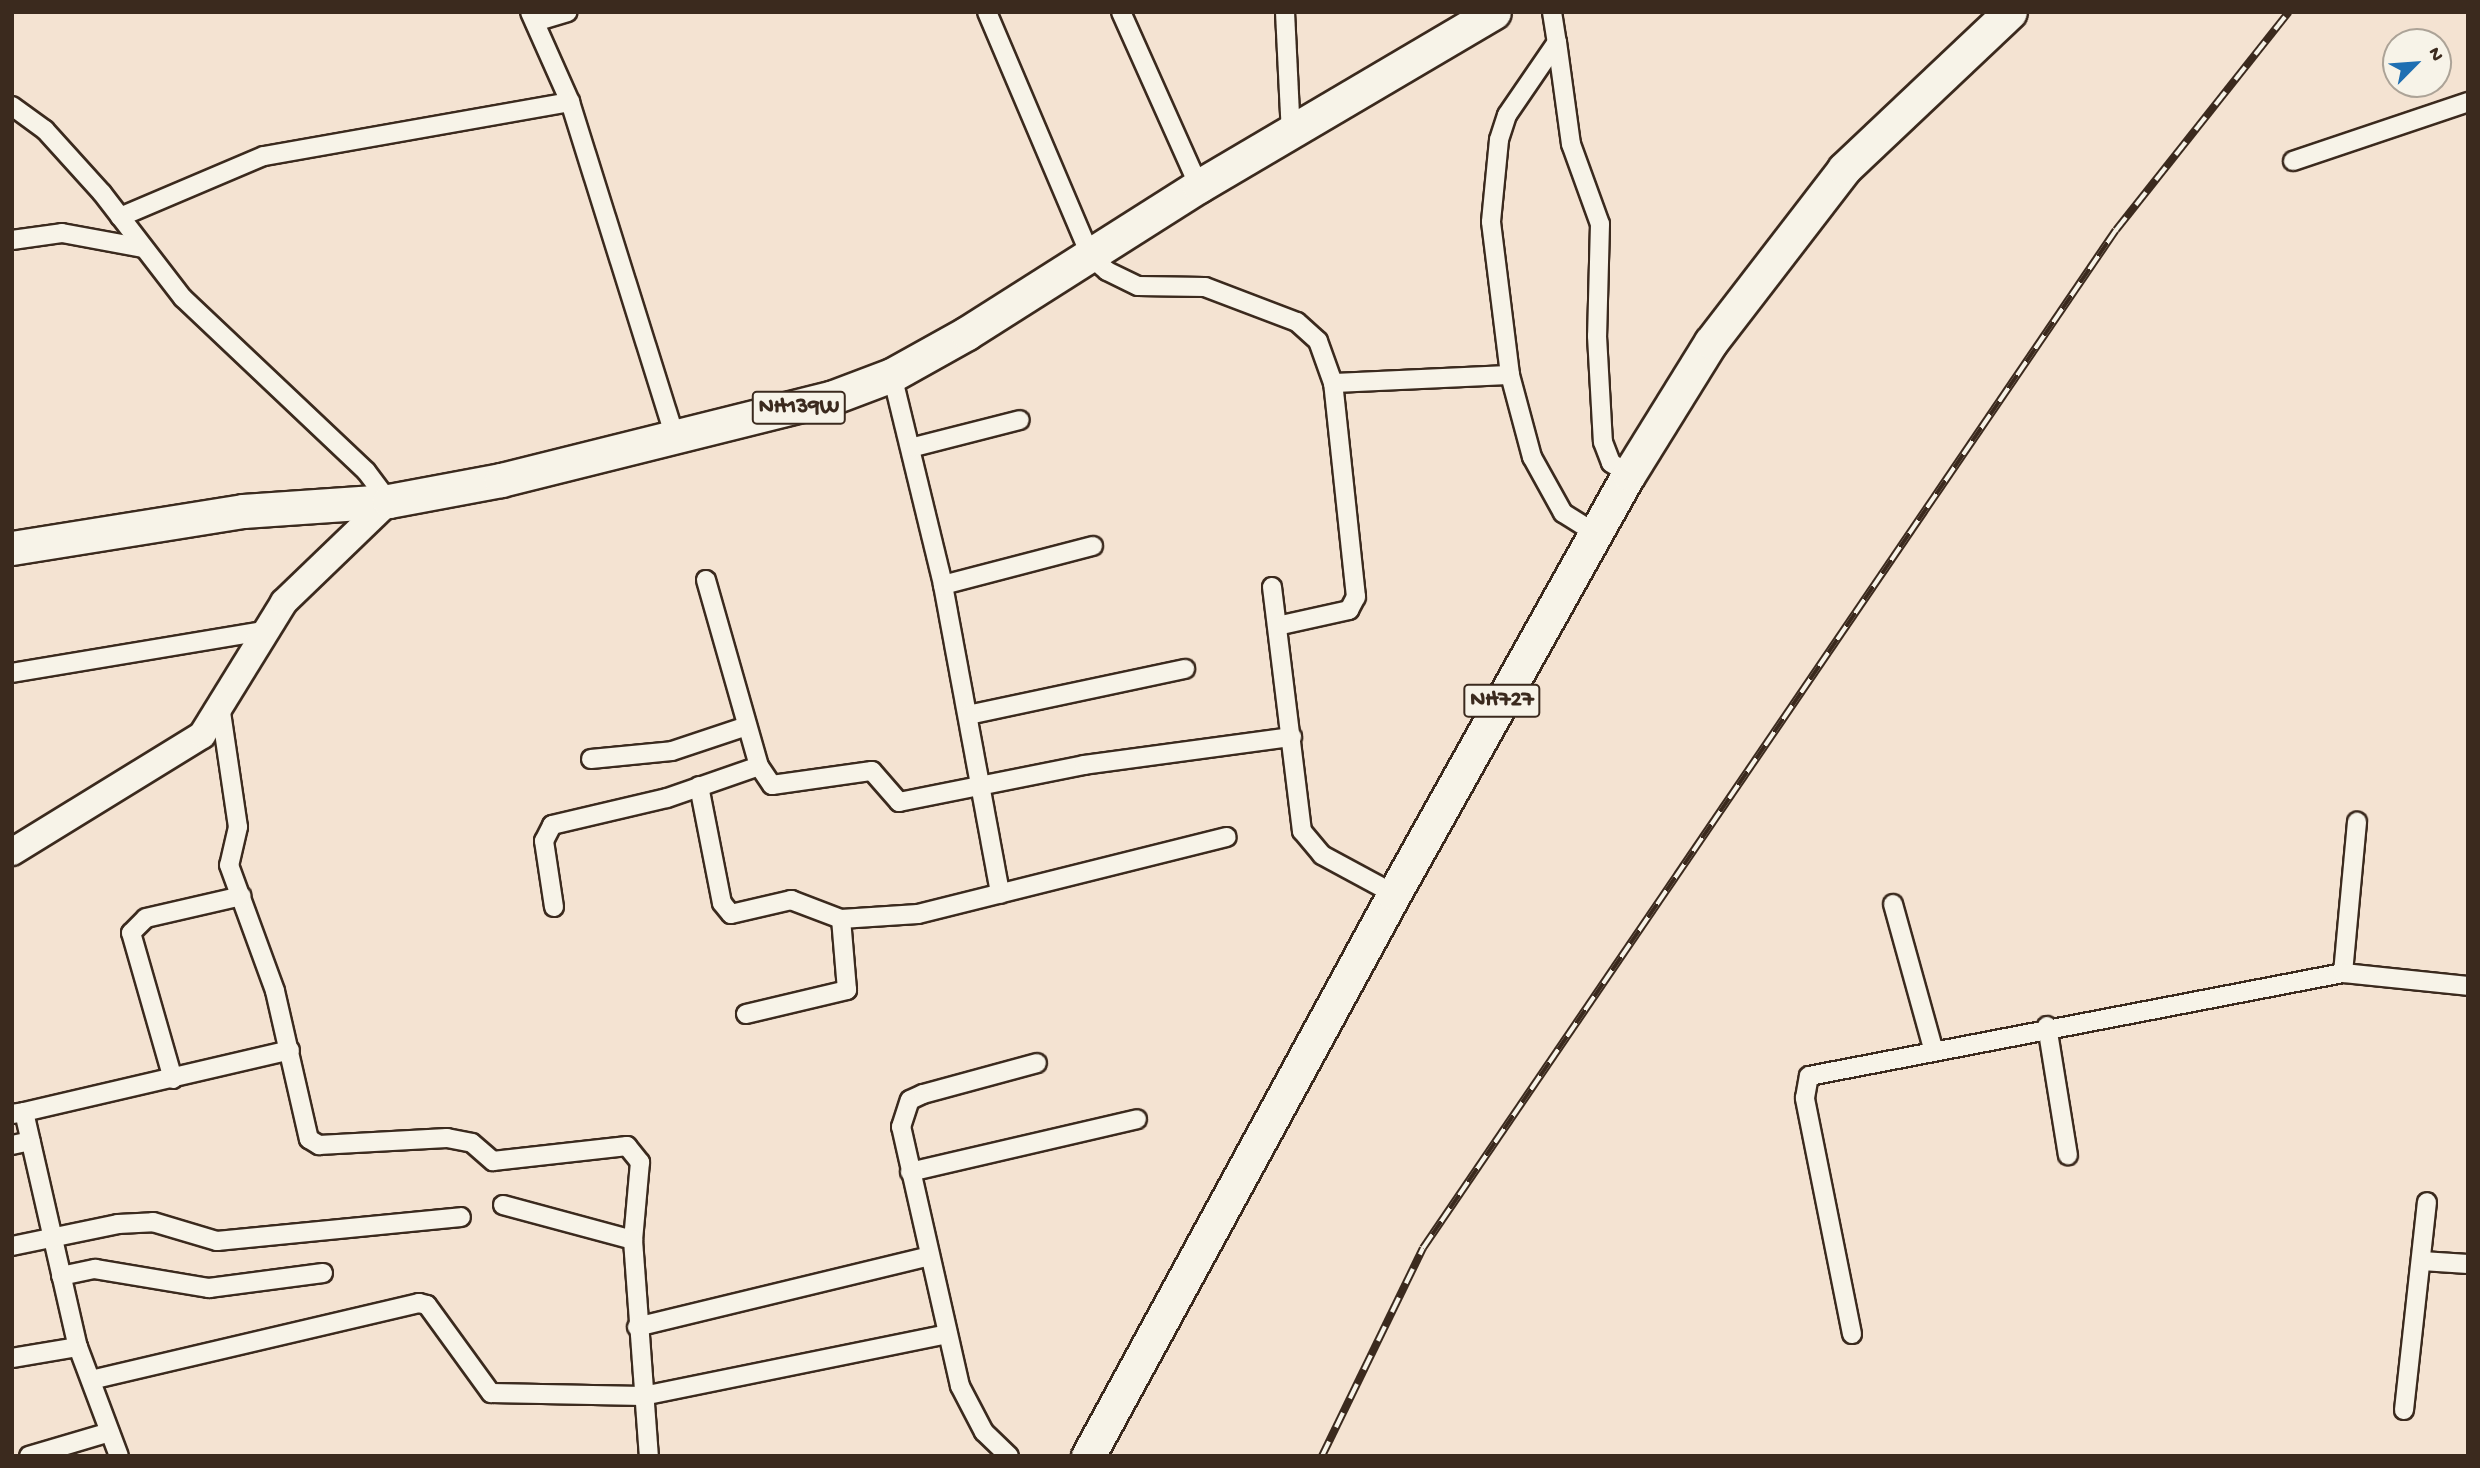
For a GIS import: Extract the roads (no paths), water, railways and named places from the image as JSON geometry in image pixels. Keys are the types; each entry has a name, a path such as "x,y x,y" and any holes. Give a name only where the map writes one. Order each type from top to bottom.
{"highway":[{"name":"NH139W","path":"12,548 243,511 389,501 774,416 892,375 1091,257 1199,186 1291,135 1494,12"},
{"name":"NH727","path":"1088,1456 1394,894 1629,474 1711,342 1827,190 2010,12"}],"street":[{"path":"567,12 532,17 570,102 675,438"},
{"path":"987,12 1008,49 1091,257 1138,286 1205,287 1297,322 1318,341 1333,383 1356,597 1349,611 1277,626"},
{"path":"1121,12 1199,186"},
{"path":"1285,12 1291,135"},
{"path":"1552,12 1571,144 1600,224 1597,336 1603,442 1611,463 1629,474"},
{"path":"1557,42 1507,115 1492,172 1510,375 1545,488 1563,513 1596,534"},
{"path":"120,217 264,156 570,102"},
{"path":"2293,161 2468,102"},
{"path":"12,106 45,130 120,217 183,298 366,471 389,501 263,631 221,712 202,735 12,852"},
{"path":"12,240 62,233 143,248"},
{"path":"892,375 914,447 943,584 984,789 1000,894"},
{"path":"1333,383 1510,375"},
{"path":"914,447 1020,420"},
{"path":"943,584 1093,546"},
{"path":"706,580 759,766 767,781 779,786 872,771 899,802 984,789 1084,765 1292,737"},
{"path":"1272,587 1306,841 1394,894"},
{"path":"12,673 263,631"},
{"path":"968,715 1185,669"},
{"path":"221,712 238,827 229,865 242,896 290,1050 306,1133 319,1145 447,1138 472,1143 493,1161 632,1148 640,1163 633,1240 637,1327 649,1456"},
{"path":"591,758 672,751 747,726"},
{"path":"554,907 544,841 552,825 699,786 759,766"},
{"path":"699,786 727,913 791,900 841,919 918,914 1227,837"},
{"path":"2343,973 2357,822"},
{"path":"173,1079 131,933 146,918 242,896"},
{"path":"1893,904 1933,1048"},
{"path":"746,1014 848,990 841,919"},
{"path":"1852,1334 1805,1080 1933,1048 2343,973 2468,986"},
{"path":"2047,1027 2068,1154"},
{"path":"119,1456 78,1347 31,1141 18,1113 290,1050"},
{"path":"1009,1456 971,1413 948,1334 901,1127 910,1100 1037,1063"},
{"path":"910,1172 1137,1119"},
{"path":"12,1145 31,1141"},
{"path":"2404,1409 2427,1202"},
{"path":"503,1205 633,1240"},
{"path":"12,1246 153,1222 218,1241 461,1216"},
{"path":"637,1327 930,1256"},
{"path":"2421,1261 2468,1264"},
{"path":"61,1276 95,1269 209,1288 323,1273"},
{"path":"91,1380 419,1303 427,1306 491,1392 643,1396 948,1334"},
{"path":"12,1358 78,1347"},
{"path":"29,1456 110,1432"}],"railway":[{"path":"1322,1456 1423,1248 2116,230 2289,12"}]}
